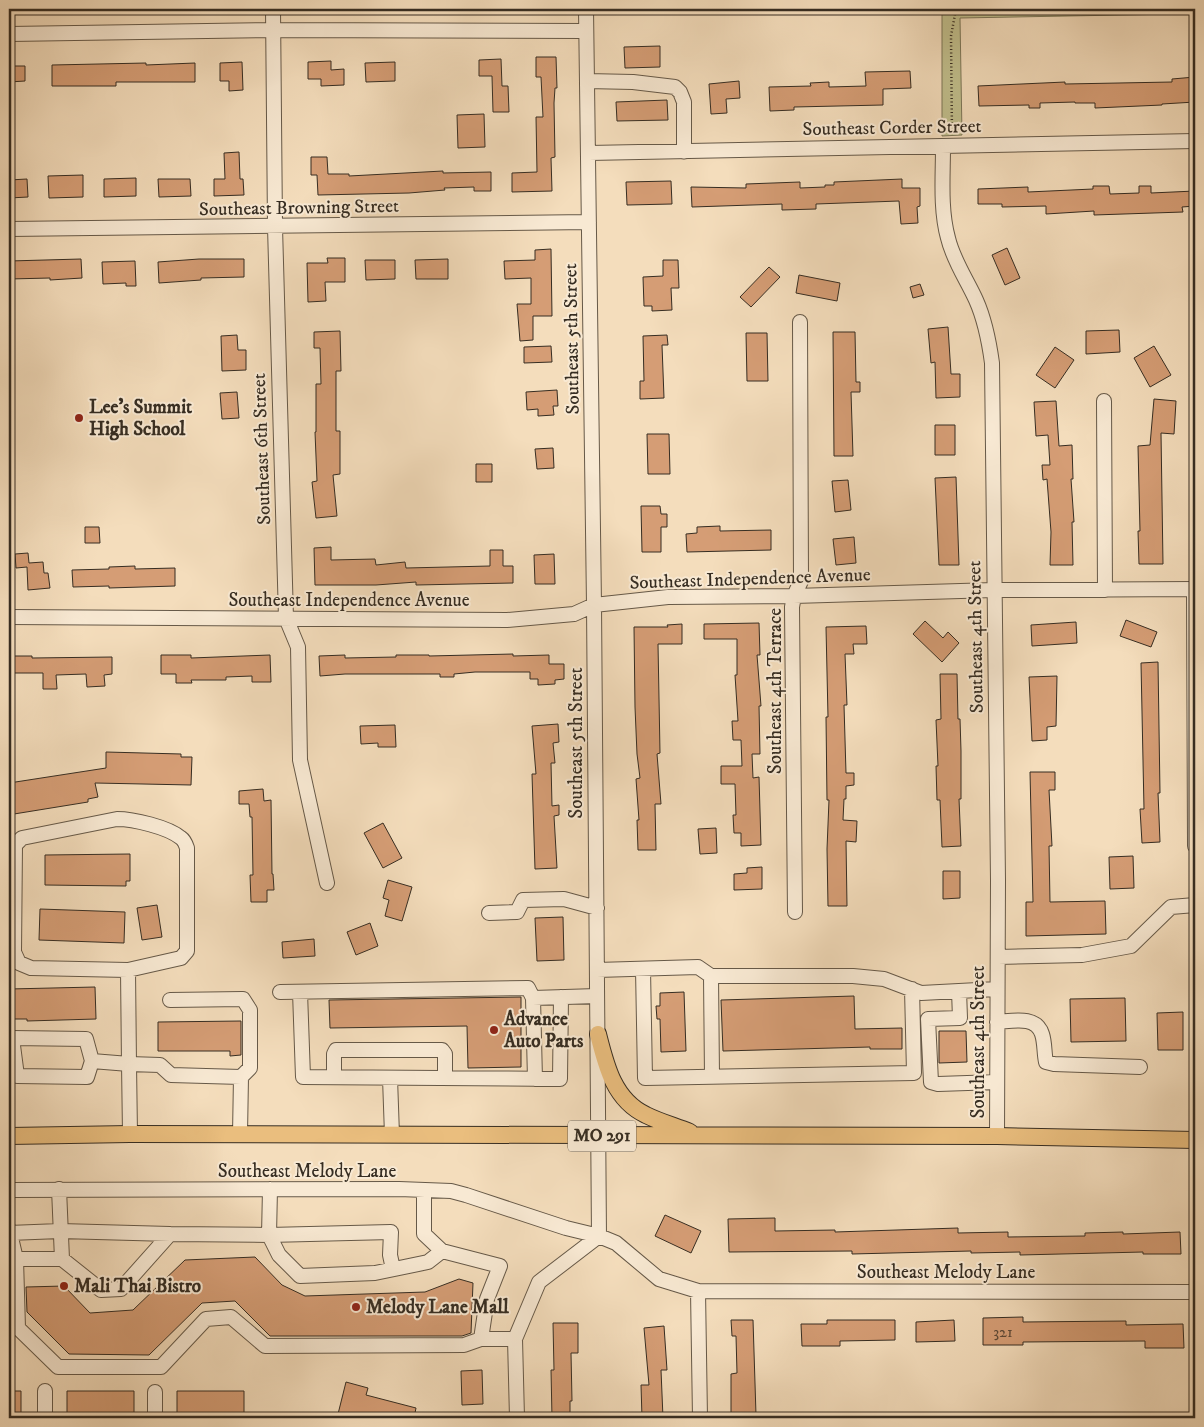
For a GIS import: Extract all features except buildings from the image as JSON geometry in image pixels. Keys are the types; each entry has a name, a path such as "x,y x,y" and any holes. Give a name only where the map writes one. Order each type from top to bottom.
{"main road":[{"path":"598,1034 614,1085 626,1101 646,1115 699,1136"},
{"name":"MO 291","path":"9,1136 130,1134 997,1136 1195,1140"}],"street":[{"name":"Southeast 6th Street","path":"274,9 275,227 286,618 298,647 300,760 327,883"},
{"name":"Southeast 5th Street","path":"586,9 598,970 599,1236"},
{"path":"9,34 274,30 586,31"},
{"path":"587,81 633,82 675,87 680,92 684,102 684,152"},
{"name":"Southeast Corder Street","path":"589,153 1195,141"},
{"name":"Southeast 4th Street","path":"948,146 944,216 948,238 954,256 982,314 992,363 998,957 997,1136"},
{"name":"Southeast Browning Street","path":"9,229 590,222"},
{"name":"Southeast 4th Terrace","path":"795,912 792,607 794,596 801,581 800,322"},
{"path":"1104,401 1105,590"},
{"path":"1194,846 1195,589"},
{"name":"Southeast Independence Avenue","path":"9,617 507,620 574,614 594,605 668,597 794,596 994,590 1195,589"},
{"path":"117,819 129,819 183,838 187,848 187,951 181,958 128,970 31,968 19,963 14,952 15,845 22,838 117,819"},
{"path":"489,913 517,912 524,900 564,899 597,908"},
{"path":"998,957 1082,955 1131,946 1171,906 1195,905"},
{"path":"598,970 698,967 711,976 853,976 884,979 920,993 997,989"},
{"path":"643,969 645,1078 914,1073 912,989"},
{"path":"128,970 130,1134"},
{"path":"711,976 712,1076"},
{"path":"280,992 528,988 533,998 535,1079"},
{"path":"959,991 960,1018 928,1019 931,1082 938,1084 997,1082"},
{"path":"300,992 303,1077 560,1079 561,997"},
{"path":"533,998 597,996"},
{"path":"170,1000 243,999 250,1010 250,1068 241,1077 240,1134"},
{"path":"997,1022 1030,1020 1039,1026 1043,1036 1046,1062 1054,1064 1140,1067"},
{"path":"12,1038 86,1039 92,1061 87,1077 17,1076 12,1038"},
{"path":"334,1077 334,1054 336,1050 442,1050 445,1054 445,1078"},
{"path":"92,1061 160,1065 171,1075 241,1077"},
{"path":"390,1078 392,1135"},
{"path":"59,1189 62,1259"},
{"path":"270,1189 270,1235 279,1255 300,1276 375,1273 428,1262 442,1251"},
{"name":"Southeast Melody Lane","path":"9,1190 270,1189 451,1191 566,1228 599,1236"},
{"path":"424,1190 424,1234 442,1251 500,1266 487,1299 481,1339"},
{"path":"394,1269 390,1255 391,1232 270,1235 9,1231 16,1259 18,1328 58,1367 161,1367 206,1319 231,1317 264,1346 464,1346 481,1339 515,1339"},
{"path":"16,1259 62,1259 101,1290 121,1289 170,1234"},
{"path":"516,1418 515,1339 539,1282 599,1236 616,1243 659,1279 698,1291 700,1418"},
{"name":"Southeast Melody Lane","path":"698,1291 1195,1292"},
{"path":"45,1391 45,1418"},
{"path":"155,1392 155,1418"}],"path":[{"path":"948,146 951,36 956,9"}],"shaded area":[{"path":"942,9 1176,9 1176,14 960,18 962,135 942,136"}],"waterway":[{"path":"969,10 1058,9"}],"place":[{"name":"Lee's Summit High School","path":"79,418"},
{"name":"Advance Auto Parts","path":"494,1030"},
{"name":"Mali Thai Bistro","path":"64,1286"},
{"name":"Melody Lane Mall","path":"356,1307"}]}
